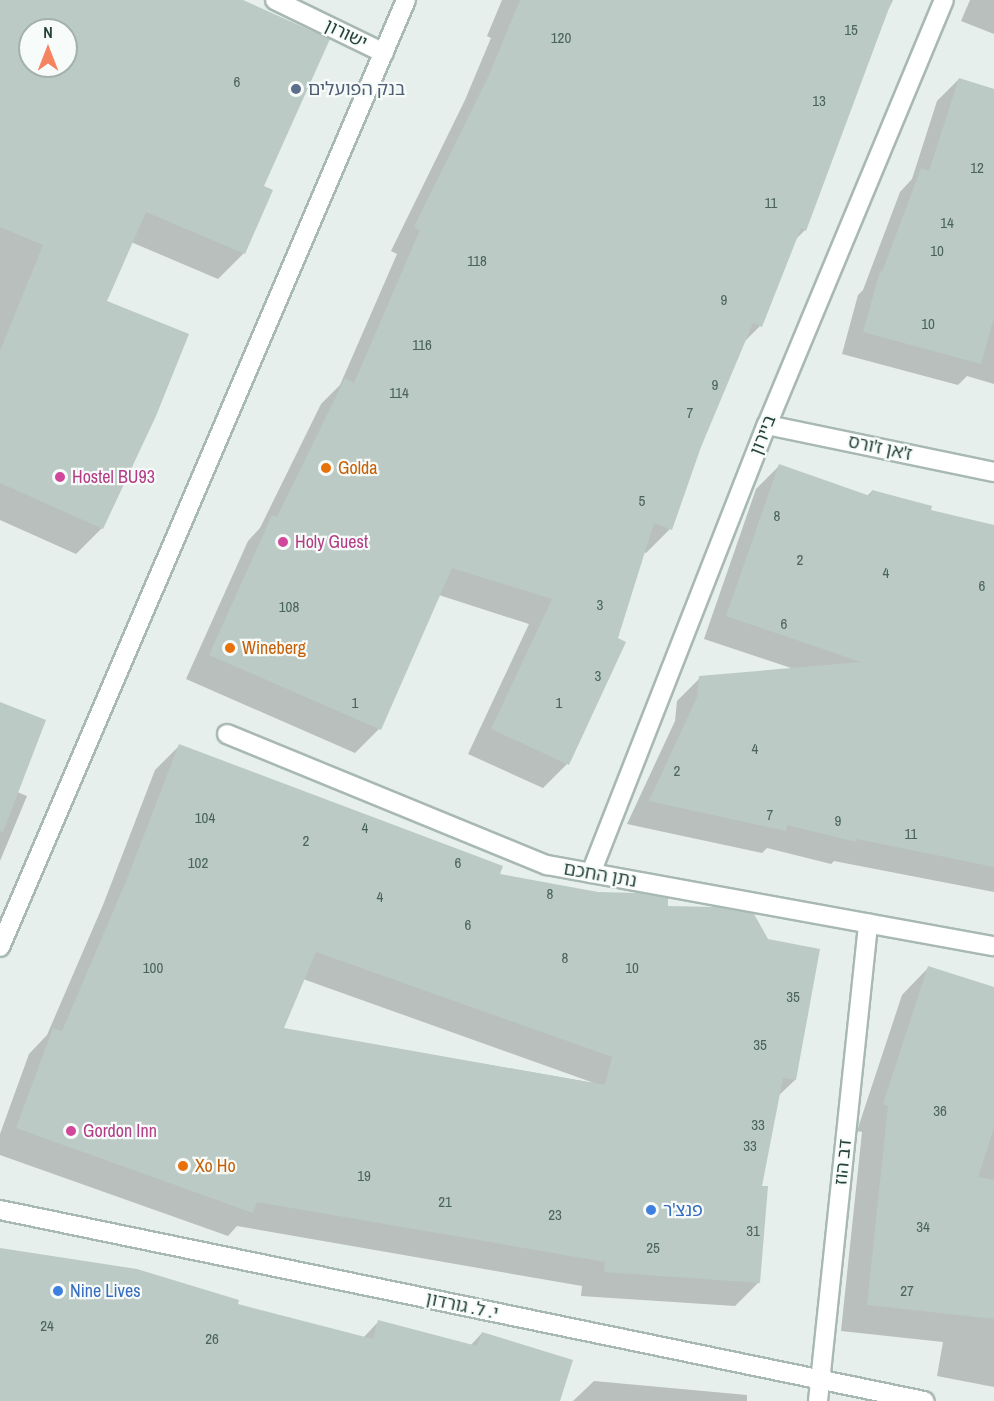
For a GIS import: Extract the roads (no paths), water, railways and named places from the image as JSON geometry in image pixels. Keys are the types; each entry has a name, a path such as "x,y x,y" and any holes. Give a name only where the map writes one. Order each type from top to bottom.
{"street":[{"name":"ישורון","path":"275,0 384,52"},
{"path":"0,947 406,0"},
{"name":"ביירון","path":"591,873 767,425 944,0"},
{"name":"ז'אן ז'ורס","path":"767,425 994,472"},
{"name":"נתן החכם","path":"227,734 546,865 994,946"},
{"name":"דב הוז","path":"818,1401 868,924"},
{"name":"י. ל. גורדון","path":"0,1210 924,1401"}],"place":[{"name":"בנק הפועלים","path":"296,89"},
{"name":"Golda","path":"326,468"},
{"name":"Hostel BU93","path":"60,477"},
{"name":"Holy Guest","path":"283,542"},
{"name":"Wineberg","path":"230,648"},
{"name":"Gordon Inn","path":"71,1131"},
{"name":"Xo Ho","path":"183,1166"},
{"name":"פנצ'ר","path":"651,1210"},
{"name":"Nine Lives","path":"58,1291"}]}
